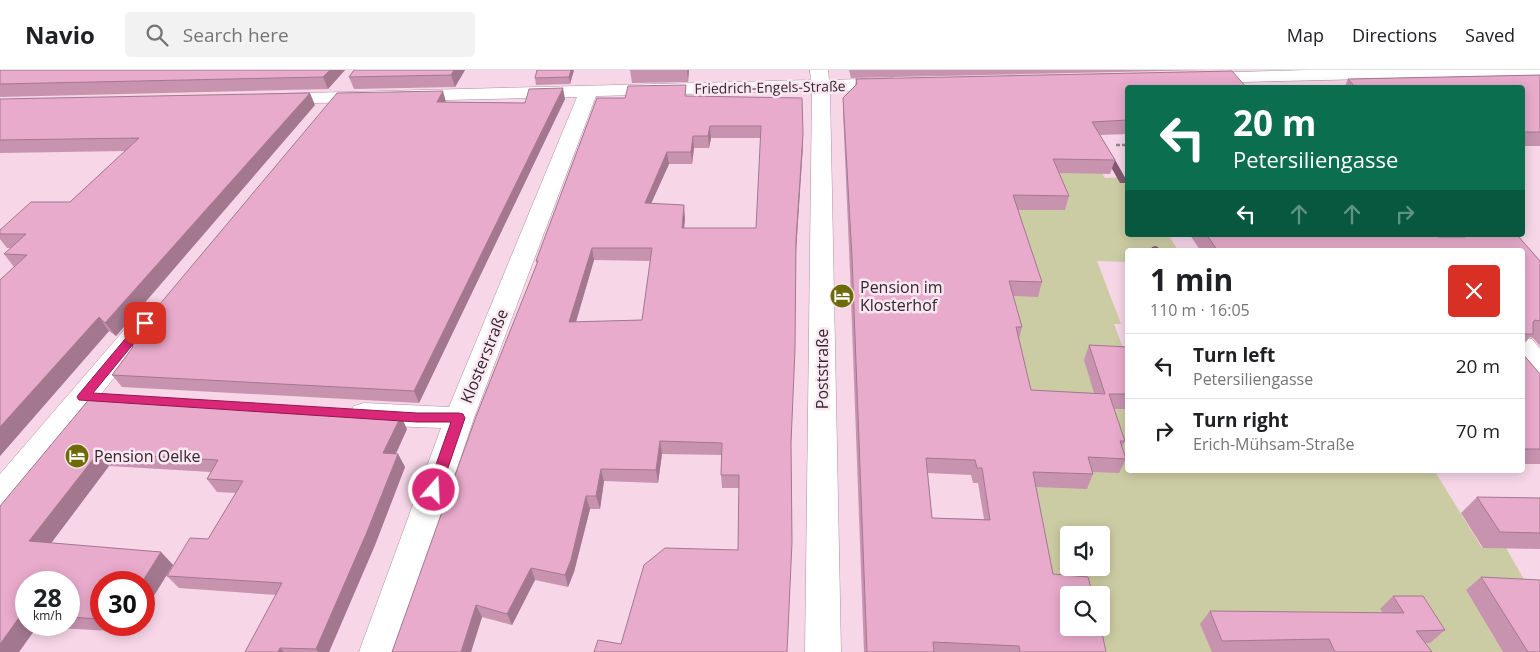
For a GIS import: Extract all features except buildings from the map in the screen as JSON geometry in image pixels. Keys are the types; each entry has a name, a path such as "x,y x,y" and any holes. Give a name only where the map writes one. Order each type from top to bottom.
{"street":[{"path":"1180,78 1248,73 1313,81 1540,70"},
{"name":"Friedrich-Engels-Straße","path":"253,98 589,91 704,79 820,78 908,84"},
{"name":"Poststraße","path":"820,78 823,652"},
{"path":"313,122 348,81"},
{"name":"Klosterstraße","path":"377,652 459,418 589,91"},
{"path":"0,496 166,298"},
{"path":"1525,349 1540,366"},
{"path":"83,397 117,399"},
{"path":"340,413 417,418 459,418"}],"path":[{"path":"1116,145 1125,145"}],"green space":[{"path":"1094,159 1105,178 1125,177 1125,237 1169,237 1177,248 1125,248 1125,262 1097,261 1121,324 1114,324 1125,353 1125,473 1436,473 1482,548 1506,548 1534,597 1466,590 1503,652 1411,652 1406,643 1430,642 1390,626 1212,652 1095,652 1092,636 1110,636 1110,586 1060,586 1060,591 1047,588 1027,405 907,219 1010,211 1022,187"}],"waterway":[{"path":"1111,160 1123,181"}],"place":[{"name":"Pension im Klosterhof","path":"842,296"},
{"name":"Pension Oelke","path":"77,456"}],"route":[{"path":"145,323 83,397 417,418 459,418 434,490"}]}
